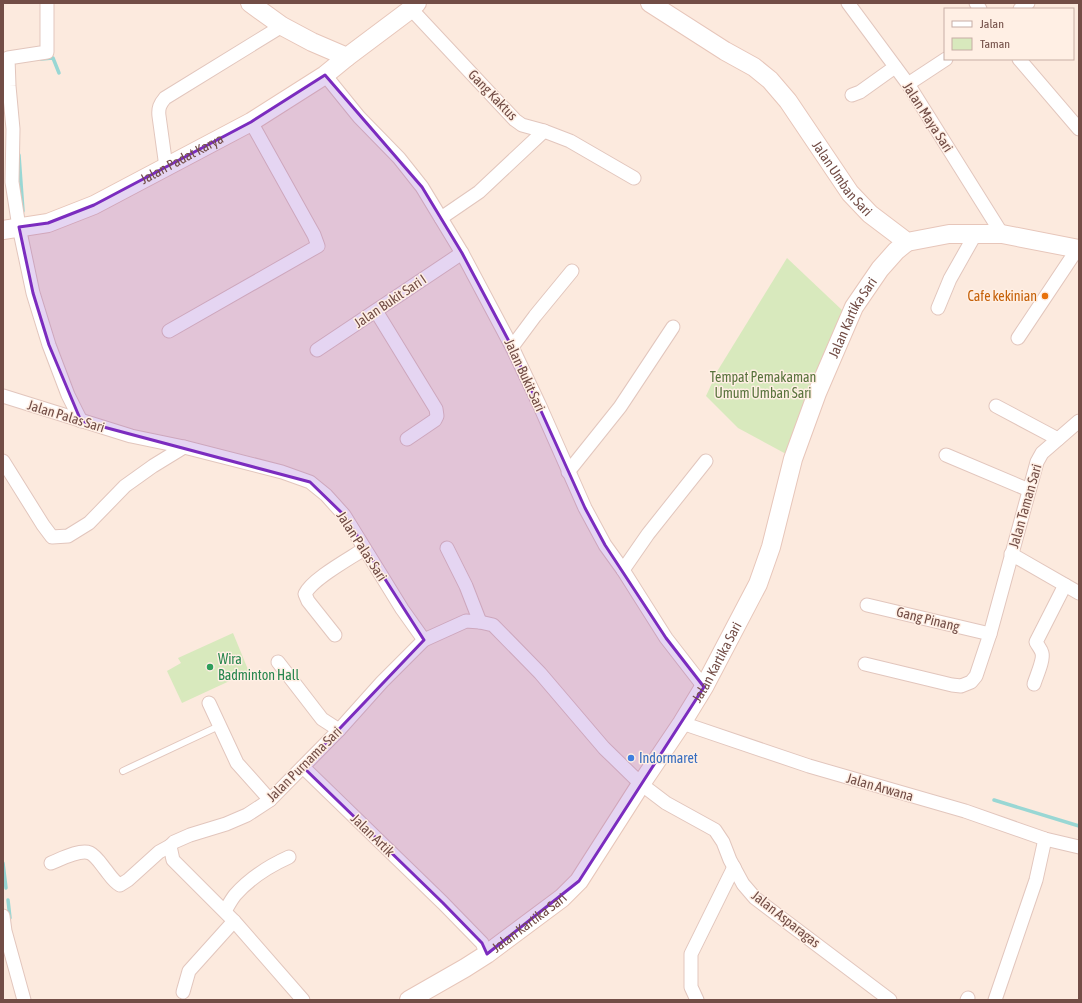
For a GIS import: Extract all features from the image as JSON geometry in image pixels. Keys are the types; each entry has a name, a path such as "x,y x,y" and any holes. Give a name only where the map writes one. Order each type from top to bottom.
{"main road":[{"path":"250,3 282,26 347,58 414,6"},
{"name":"Jalan Umban Sari","path":"650,3 725,51 754,67 770,80 788,101 850,193 870,214 907,242"},
{"name":"Jalan Padat Karya","path":"11,228 48,223 94,205 251,122 325,75 347,58"},
{"path":"907,242 949,234 1002,234 1078,249"},
{"name":"Jalan Kartika Sari","path":"409,1000 487,954 562,898 579,881 704,687 758,584 771,547 794,459 817,393 854,306 880,269 907,242"}],"street":[{"path":"47,3 46,52 8,58 6,85 13,129 7,180 11,228 49,344 68,395 81,421"},
{"name":"Jalan Maya Sari","path":"848,3 908,84 1002,234"},
{"name":"Gang Kaktus","path":"414,6 515,120 522,125 544,131 570,141 634,178"},
{"path":"166,168 158,110 165,98 282,26"},
{"path":"908,84 944,60"},
{"path":"1020,60 1079,129"},
{"path":"852,94 860,92 895,67"},
{"name":"Jalan Bukit Sari","path":"325,75 422,187 462,253 512,347 539,404 568,472 605,545 624,570 666,638 704,687"},
{"path":"169,331 318,246 314,235 251,122"},
{"path":"441,218 479,192 544,131"},
{"path":"938,308 950,279 976,233"},
{"path":"1018,338 1078,249"},
{"name":"Jalan Bukit Sari I","path":"317,350 462,253"},
{"path":"512,347 572,271"},
{"path":"376,311 436,409 437,416 435,420 407,439"},
{"path":"568,472 620,407 672,327"},
{"name":"Jalan Palas Sari","path":"3,396 131,436 184,447 282,472 310,482 326,495 344,515 402,609 424,640"},
{"path":"996,406 1058,439"},
{"name":"Jalan Taman Sari","path":"1079,421 1042,453 1037,462 1011,554 1079,593"},
{"path":"3,461 52,537 68,536 88,523 125,486 153,466 184,447"},
{"path":"946,455 1029,490"},
{"path":"624,570 648,534 706,461"},
{"path":"447,548 466,586 480,622"},
{"path":"335,635 308,601 305,594 316,581 364,549"},
{"path":"865,664 952,685 961,686 970,682 976,676 990,634 1011,554"},
{"path":"1034,684 1042,659 1042,653 1036,642 1065,586"},
{"name":"Gang Pinang","path":"867,605 990,634"},
{"path":"424,640 466,622 480,622 493,626 540,673 604,748 641,784"},
{"name":"Jalan Purnama Sari","path":"51,863 73,854 86,852 91,853 97,858 115,882 120,885 128,880 159,852 174,842 247,815 270,800 424,640"},
{"path":"278,662 322,719 339,730"},
{"path":"209,703 237,763 270,800"},
{"name":"Jalan Arwana","path":"682,723 808,766 965,811 1046,839 1079,847"},
{"name":"Jalan Artik","path":"303,767 482,943 487,954"},
{"name":"Jalan Asparagas","path":"641,784 666,802 715,830 723,842 743,884 755,898 890,1000"},
{"path":"995,1000 1036,880 1046,839"},
{"path":"170,846 173,860 225,911 303,1000"},
{"path":"225,911 234,895 254,878 274,864 289,857"},
{"path":"697,1000 692,987 691,954 734,867"},
{"path":"3,916 5,931 24,1000"},
{"path":"183,992 189,971 234,921"}],"lane":[{"path":"123,771 219,726"}],"highlighted area":[{"path":"325,75 399,158 422,187 462,253 512,347 585,508 605,545 666,638 704,687 579,881 487,954 482,943 443,903 303,767 424,640 344,515 310,482 81,421 49,345 33,293 19,227 48,223 94,205 251,122"}],"green space":[{"name":"Tempat Pemakaman Umum Umban Sari","path":"787,258 843,311 788,455 738,428 706,396 718,370"},
{"name":"Wira Badminton Hall","path":"233,633 249,672 182,703 167,671 181,663 178,658"}],"waterway":[{"path":"41,59 53,58 59,73"},
{"path":"19,155 23,211"},
{"path":"994,800 1079,826"},
{"path":"3,863 6,888"},
{"path":"8,900 10,918"}],"place":[{"name":"Cafe kekinian","path":"1045,296"},
{"name":"Wira Badminton Hall","path":"210,667"},
{"name":"Indormaret","path":"631,758"}]}
